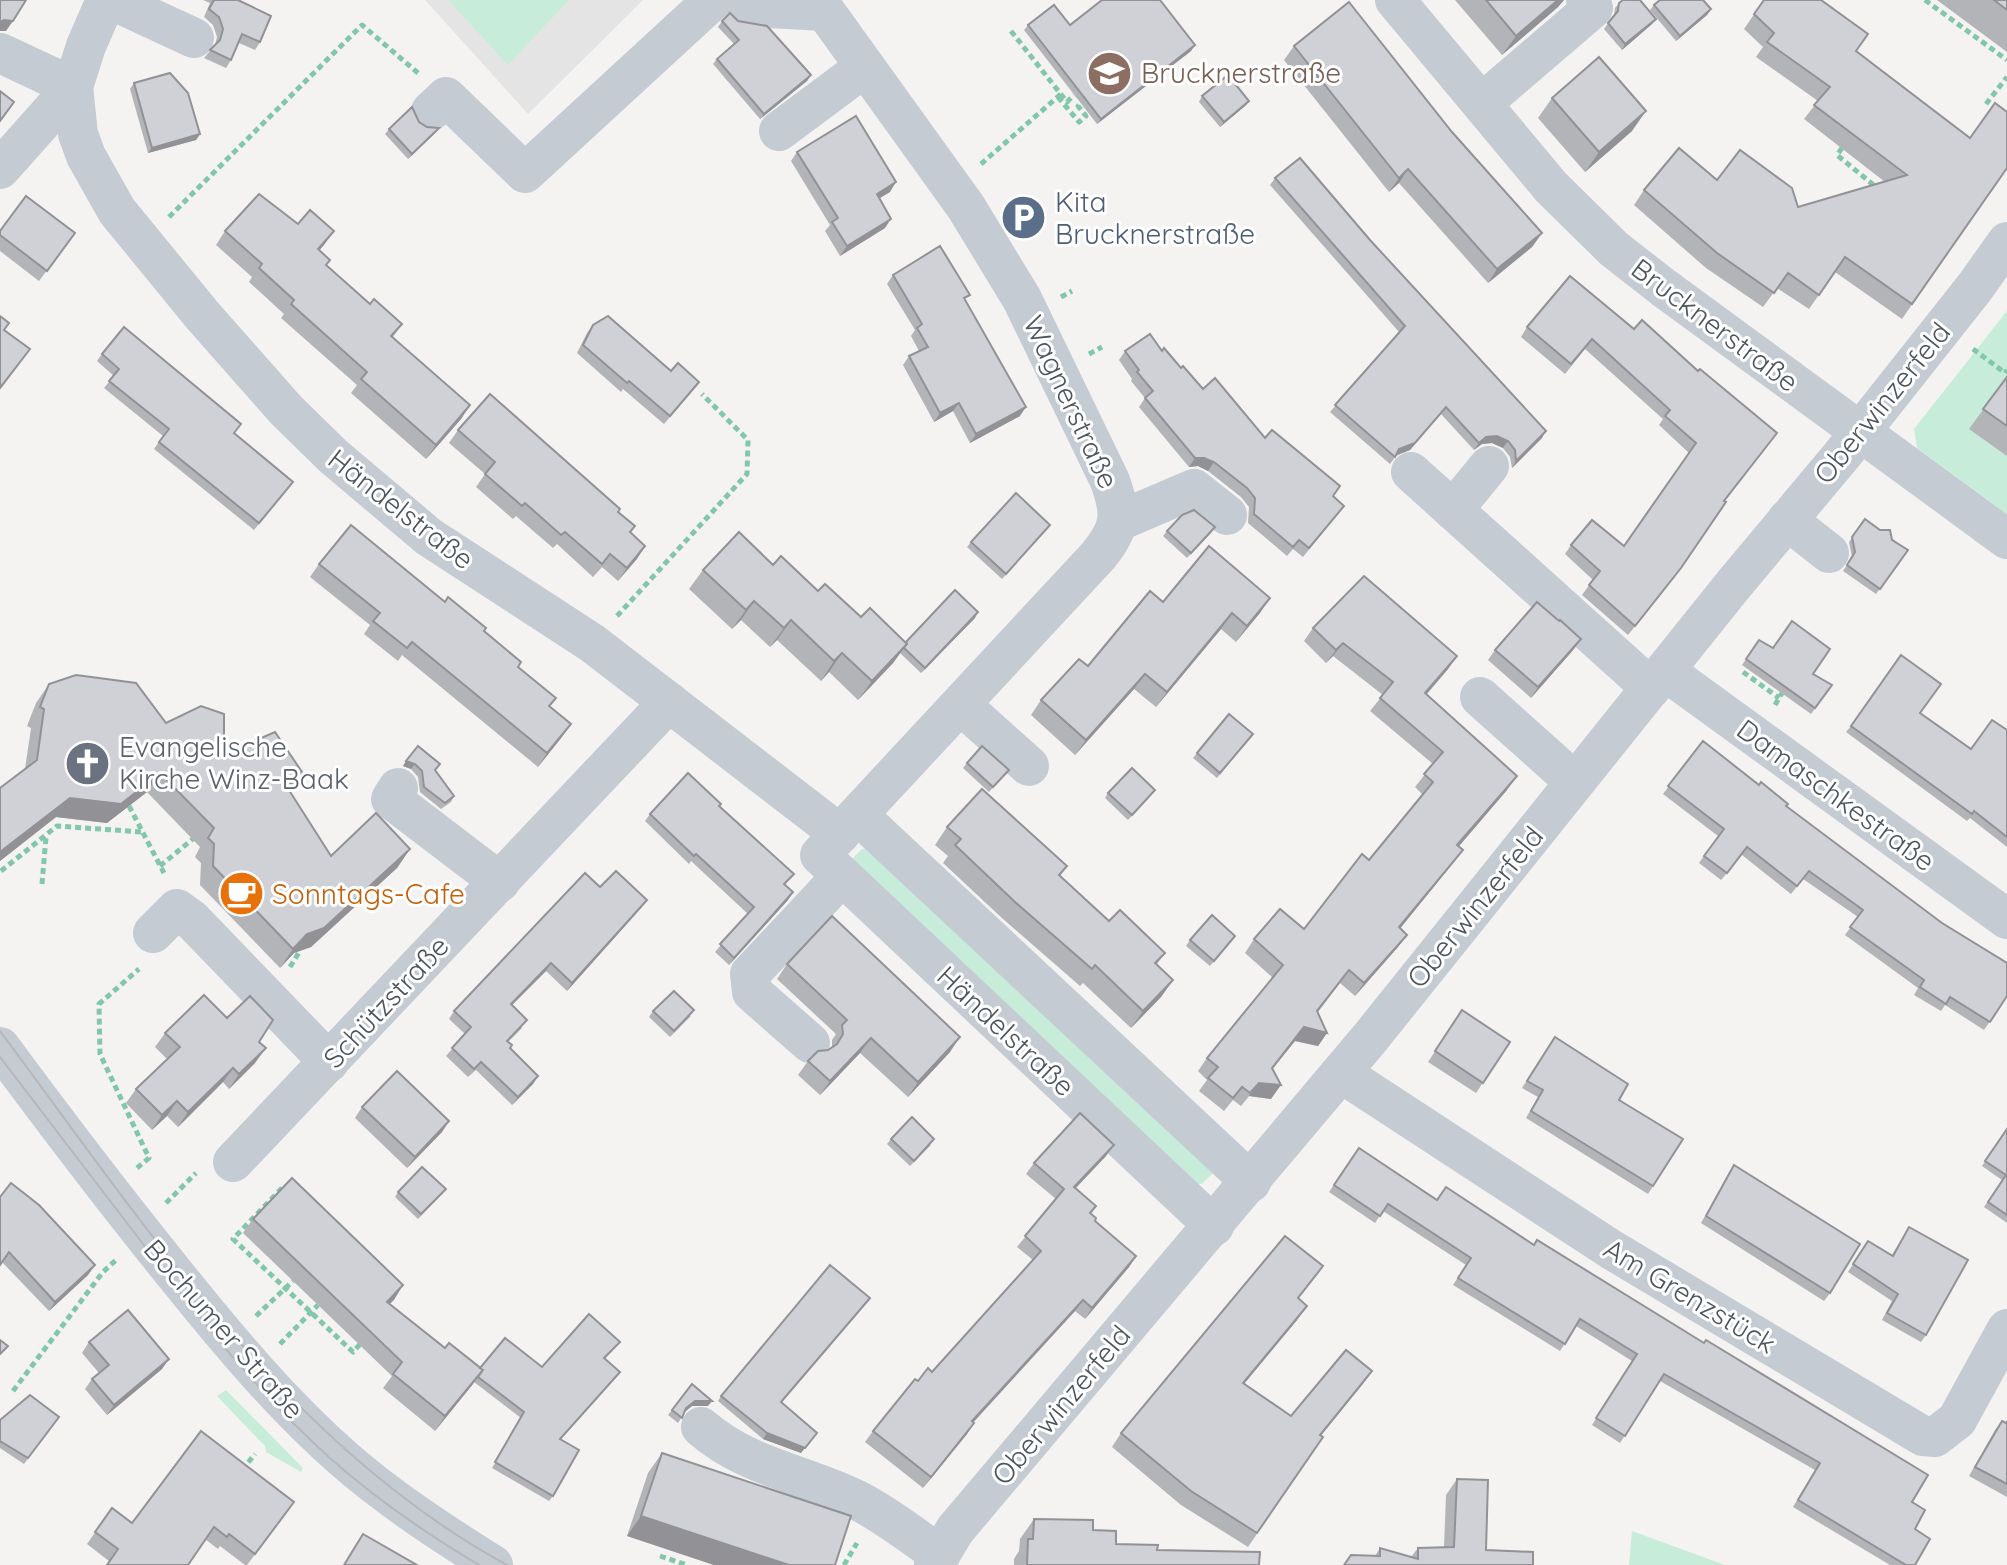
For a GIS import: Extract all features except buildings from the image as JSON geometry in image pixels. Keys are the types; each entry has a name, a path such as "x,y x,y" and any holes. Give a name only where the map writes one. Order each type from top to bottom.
{"street":[{"path":"0,169 63,99 109,0 199,28 165,0"},
{"name":"Brucknerstraße","path":"1395,0 1551,187 1614,249 2007,539"},
{"path":"1482,103 1593,8 1586,0"},
{"path":"439,104 525,173 688,30 729,4 822,4"},
{"name":"Wagnerstraße","path":"822,4 966,207 1022,299 1110,481 1117,500 1119,521 1112,539 1098,556 849,824"},
{"path":"0,53 63,99"},
{"path":"779,131 865,67"},
{"path":"0,77 63,99"},
{"name":"Händelstraße","path":"63,99 86,156 117,211 286,410 333,456 429,537 592,643 669,702 849,824 1251,1182"},
{"name":"Oberwinzerfeld","path":"937,1560 964,1519 1341,1073 1975,287 2007,242"},
{"path":"1453,510 1489,466"},
{"name":"Damaschkestraße","path":"1411,472 1658,680 2007,919"},
{"path":"1119,521 1194,489 1227,515"},
{"path":"1787,520 1829,553"},
{"path":"1480,697 1575,782"},
{"name":"Schützstraße","path":"219,1163 329,1062 669,702"},
{"path":"961,705 1029,766"},
{"path":"398,788 391,799 500,882"},
{"name":"Händelstraße","path":"849,824 820,855 1214,1226"},
{"path":"810,1043 752,992 750,974 841,877"},
{"path":"147,950 177,909 191,919 329,1062"},
{"name":"Bochumer Straße","path":"0,1047 109,1192 242,1358 277,1396 385,1493 493,1565"},
{"name":"Am Grenzstück","path":"1341,1073 1628,1260 1923,1436 1935,1437 1957,1420 2007,1329"},
{"path":"701,1427 720,1445 762,1465 855,1499 937,1560"}],"path":[{"path":"1925,0 2007,60"},
{"path":"142,243 362,25 439,104"},
{"path":"1011,31 1079,122 1086,116 1078,106 1081,103"},
{"path":"1986,104 2007,77"},
{"path":"1060,96 1067,102 1074,95"},
{"path":"975,169 1060,96"},
{"path":"1842,148 1837,155 1884,194"},
{"path":"1093,352 1102,347"},
{"path":"592,643 747,474 748,440 702,394"},
{"path":"1743,672 1779,698 1782,693"},
{"path":"129,806 191,919"},
{"path":"1,871 57,826 143,832"},
{"path":"42,884 46,836"},
{"path":"160,866 194,838"},
{"path":"147,950 99,1004 100,1054 149,1158"},
{"path":"289,969 300,951"},
{"path":"172,1197 219,1163"},
{"path":"282,1188 233,1239 353,1352 369,1335"},
{"path":"13,1391 103,1272 124,1254"},
{"path":"285,1288 293,1281"},
{"path":"311,1313 318,1305"},
{"path":"239,1474 255,1454"},
{"path":"660,1556 687,1565"}],"shaded area":[{"path":"425,0 643,0 528,114"}],"green space":[{"path":"448,0 569,0 508,65"},
{"path":"2007,311 2007,514 1917,448 1914,429"},
{"path":"874,848 1214,1159 1212,1174 1202,1184 1190,1183 852,859 862,849"},
{"path":"226,1390 303,1468 301,1472 266,1452 265,1446 217,1396"},
{"path":"1632,1531 1725,1565 1629,1565"}],"tram line":[{"path":"0,1031 167,1255 226,1327 289,1395 356,1459 428,1516 507,1565"},
{"path":"0,1057 184,1298 279,1408 366,1488 479,1565"}],"place":[{"name":"Brucknerstraße","path":"1110,73"},
{"name":"Kita Brucknerstraße","path":"1024,218"},
{"name":"Evangelische Kirche Winz-Baak","path":"88,763"},
{"name":"Sonntags-Cafe","path":"241,894"}]}
